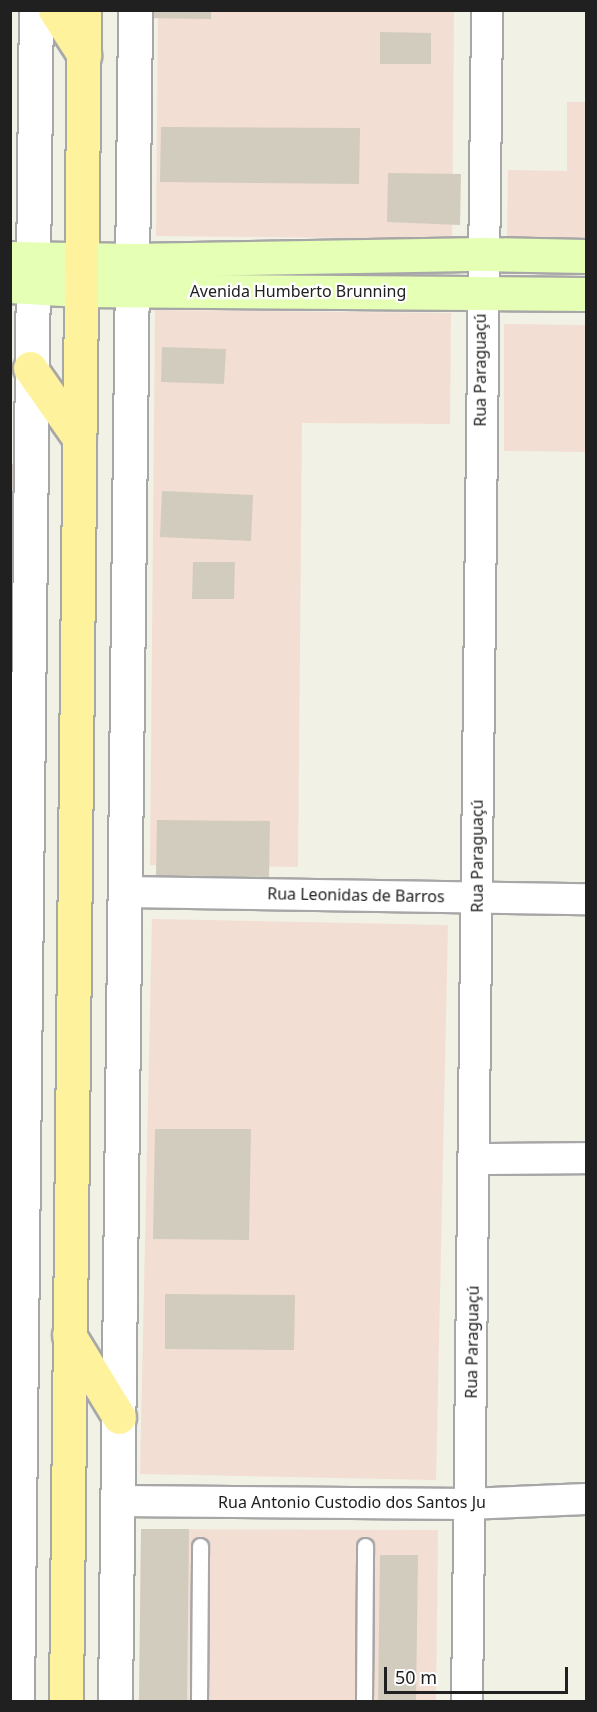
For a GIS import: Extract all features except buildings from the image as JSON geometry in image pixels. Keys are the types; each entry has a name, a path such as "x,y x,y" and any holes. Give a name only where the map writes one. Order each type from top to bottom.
{"main road":[{"path":"55,10 84,55"},
{"path":"66,1701 84,10"},
{"name":"Avenida Humberto Brunning","path":"132,276 483,254 586,256"},
{"name":"Avenida Humberto Brunning","path":"21,272 481,292 586,294"},
{"path":"30,368 79,438"},
{"path":"69,1335 119,1417"}],"street":[{"path":"17,1701 14,1500 17,889 30,368 21,272 36,10"},
{"path":"115,1701 135,10"},
{"name":"Rua Paraguaçú","path":"467,1701 468,1503 476,1159 481,292 487,10"},
{"name":"Rua Leonidas de Barros","path":"125,892 586,899"},
{"path":"476,1159 586,1158"},
{"name":"Rua Antonio Custodio dos Santos Ju","path":"118,1501 468,1503 586,1499"}],"lane":[{"path":"199,1701 200,1546"},
{"path":"364,1701 365,1546"}],"shaded area":[{"path":"158,11 454,11 452,239 156,236"},
{"path":"567,102 586,102 586,241 507,240 508,170 567,171"},
{"path":"155,310 451,313 450,424 302,423 298,867 150,865"},
{"path":"504,324 586,325 586,452 504,451"},
{"path":"152,919 448,925 436,1480 140,1474"},
{"path":"141,1529 438,1530 436,1701 139,1702"}]}
